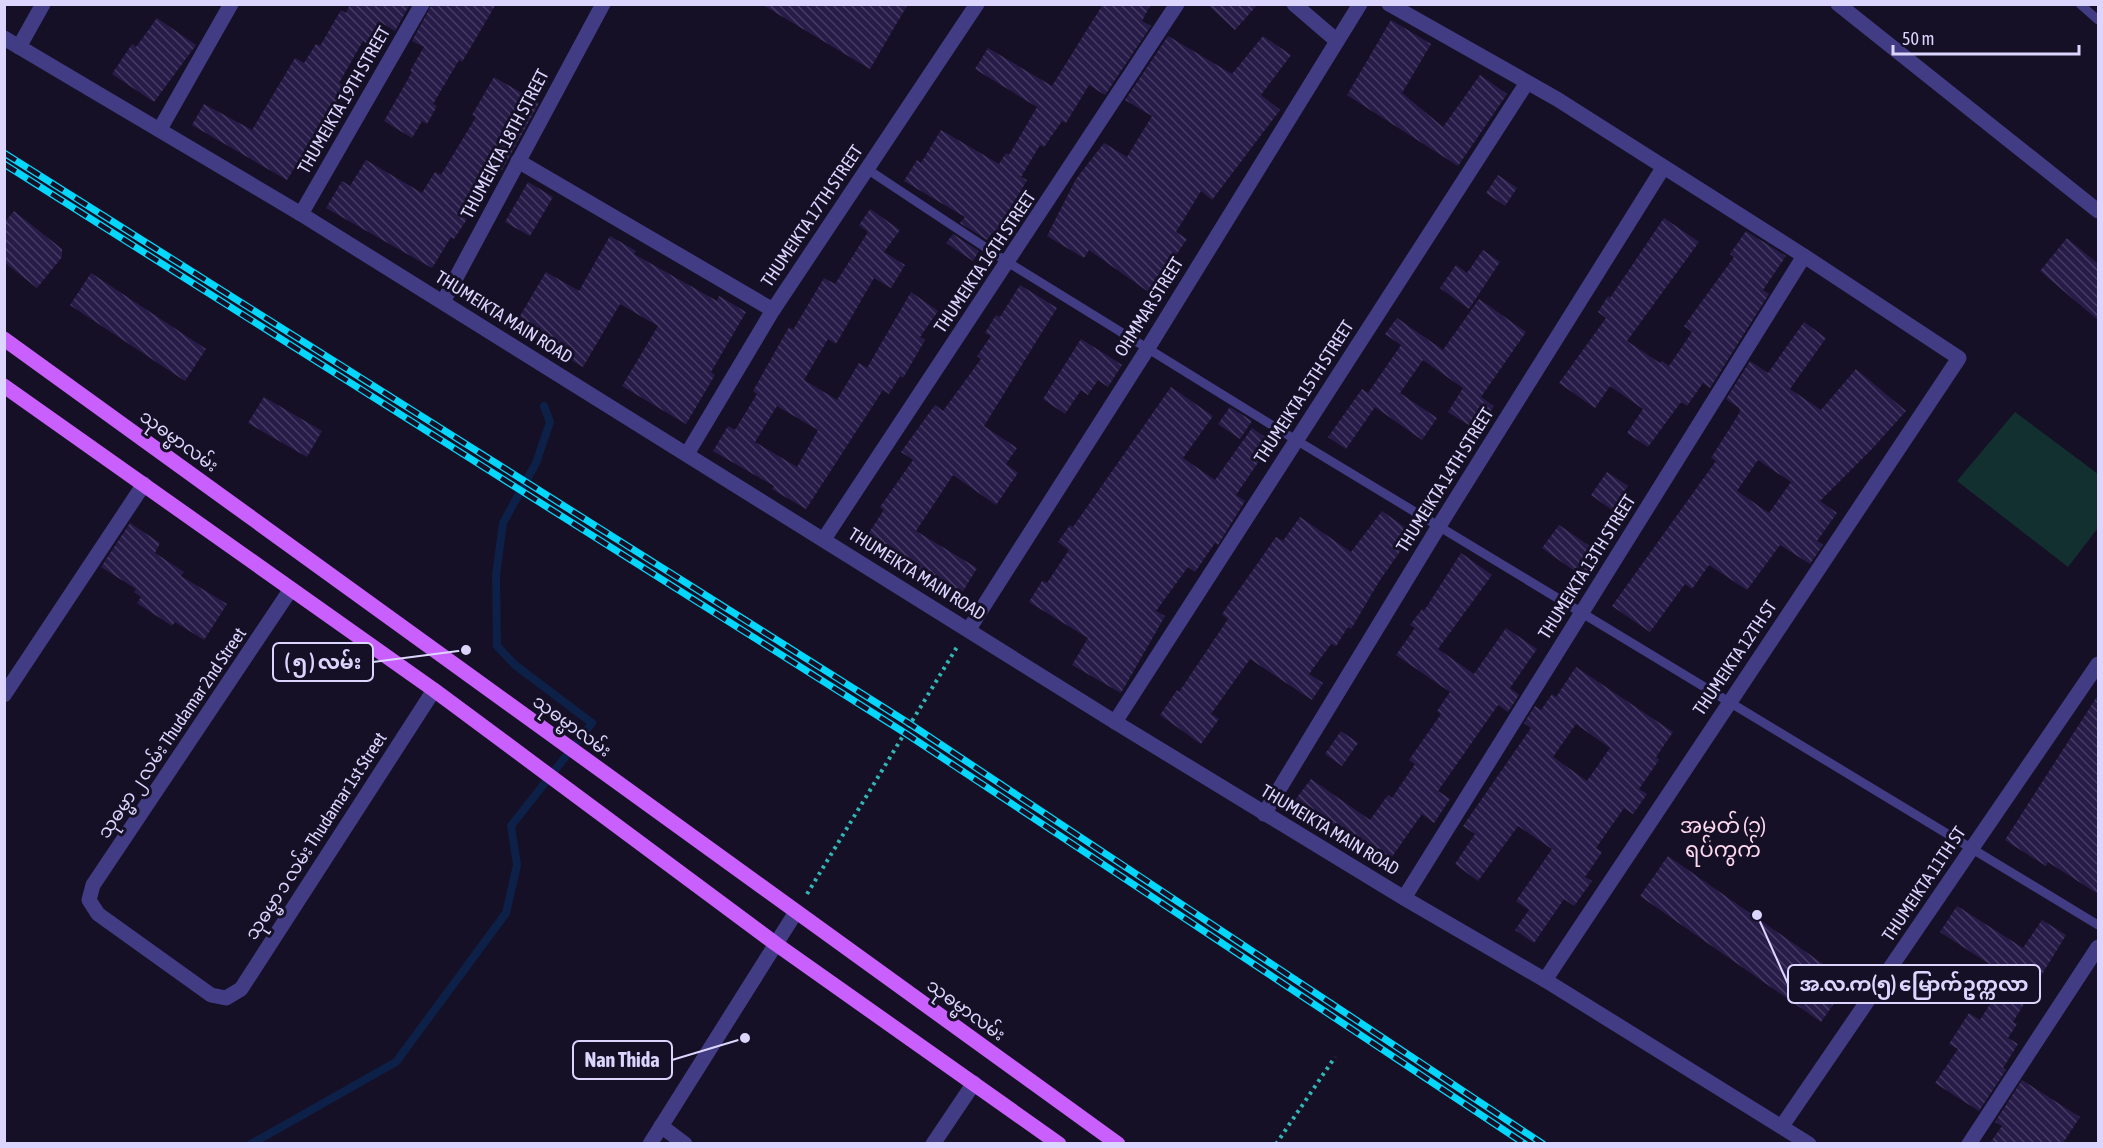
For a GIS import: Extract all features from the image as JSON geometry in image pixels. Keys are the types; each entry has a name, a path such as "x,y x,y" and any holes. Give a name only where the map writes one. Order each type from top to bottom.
{"main road":[{"name":"သုဓမ္မာလမ်း","path":"4,339 1109,1141"},
{"path":"4,386 434,690 776,944 1059,1143"}],"street":[{"path":"20,47 43,4"},
{"path":"160,129 231,4"},
{"name":"THUMEIKTA 19TH STREET","path":"301,214 422,4"},
{"name":"THUMEIKTA 18TH STREET","path":"442,302 603,4"},
{"name":"THUMEIKTA 17TH STREET","path":"687,454 773,310 977,4"},
{"name":"THUMEIKTA 16TH STREET","path":"824,538 1009,263 1177,4"},
{"path":"1294,4 1337,41"},
{"name":"OHMMAR STREET","path":"969,629 1148,348 1360,4"},
{"path":"1389,4 1526,84 1557,99 1804,256"},
{"path":"1838,4 2098,211"},
{"name":"THUMEIKTA MAIN ROAD","path":"4,38 301,214 824,538 1115,722 1404,898 1545,980 1809,1143"},
{"name":"THUMEIKTA 15TH STREET","path":"1115,722 1526,84"},
{"path":"518,161 773,310"},
{"name":"THUMEIKTA 14TH STREET","path":"1264,813 1439,526 1663,168"},
{"name":"THUMEIKTA 12TH ST","path":"1545,980 1959,358 1804,256"},
{"name":"THUMEIKTA 13TH STREET","path":"1404,898 1804,256"},
{"path":"4,695 144,484"},
{"name":"သုဓမ္မာ ၂ လမ်း Thudamar 2nd Street","path":"226,998 211,995 98,914 89,900 93,885 291,589"},
{"name":"THUMEIKTA 11TH ST","path":"1782,1126 2098,664"},
{"name":"သုဓမ္မာ ၁ လမ်း Thudamar 1st Street","path":"226,998 241,989 434,690"},
{"path":"650,1143 796,912"},
{"path":"1970,1143 2098,947"},
{"path":"933,1143 974,1083"},
{"path":"661,1126 685,1143"}],"lane":[{"path":"2080,4 2098,20"},
{"path":"867,169 1009,263 1296,440 2098,925"}],"path":[{"path":"796,912 969,629"},
{"path":"1276,1143 1335,1057"}],"green space":[{"path":"2015,412 2098,474 2098,528 2068,567 1957,481"}],"building":[{"path":"350,4 410,4 395,31 380,22 367,44 363,41 339,83 349,89 307,161 301,157 287,180 192,125 204,104 252,130 295,58 304,63 316,44 320,46 341,10 346,13"},
{"path":"432,4 496,4 462,62 459,60 433,104 437,106 427,124 422,121 412,138 384,121 424,47 412,41"},
{"path":"761,4 908,4 870,69"},
{"path":"1103,4 1151,4 1142,21 1151,26 1105,95 1089,85 1066,123 1062,121 1044,147 1040,145 1021,177 1027,180 995,235 992,233 987,240 960,223 965,217 904,181 917,160 921,163 941,130 999,164 1006,153 1009,155 1037,107 975,69 988,48 1052,86"},
{"path":"1207,4 1258,4 1235,30"},
{"path":"157,18 196,45 154,102 112,74 132,44 136,47"},
{"path":"1391,20 1431,44 1402,93 1443,127 1480,75 1507,94 1458,166 1347,95"},
{"path":"1168,36 1232,74 1263,36 1291,55 1261,95 1280,110 1212,200 1201,191 1176,232 1187,239 1150,293 1089,250 1084,258 1047,236 1076,179 1104,143 1127,157 1152,116 1125,100"},
{"path":"494,77 539,103 502,170 488,161 458,213 467,219 454,239 451,237 432,268 326,208 342,181 350,186 366,160 422,193 435,172 441,175 476,117 472,115"},
{"path":"1498,175 1517,188 1505,206 1486,193"},
{"path":"528,182 553,197 530,236 505,222"},
{"path":"870,209 900,230 884,252 905,265 891,288 874,278 836,344 828,339 804,380 837,400 859,363 867,368 911,292 938,311 920,337 925,340 903,378 900,376 889,394 883,390 806,509 772,489 774,486 713,451 728,426 735,430 757,394 753,391 789,327 793,330 824,278 835,284 868,232 859,225","holes":["777,406 818,430 797,467 755,442"]},
{"path":"14,211 62,249 62,257 37,288 4,262 4,223"},
{"path":"1664,218 1699,242 1627,341 1660,363 1662,361 1669,366 1692,332 1684,326 1734,257 1730,254 1746,231 1786,256 1763,290 1769,294 1710,388 1703,383 1687,406 1681,402 1648,447 1627,433 1643,409 1610,386 1595,408 1559,383 1606,318 1598,312 1608,296 1610,298"},
{"path":"953,234 979,251 973,261 946,243"},
{"path":"610,236 636,251 634,254 717,301 719,296 746,312 711,372 715,375 686,424 622,386 658,326 620,304 583,367 514,326 546,272 579,291"},
{"path":"2067,238 2098,264 2098,320 2040,271"},
{"path":"1483,250 1500,262 1469,309 1440,288 1456,265 1467,273"},
{"path":"91,273 206,349 185,381 70,305"},
{"path":"1020,285 1057,308 984,426 1017,448 1006,464 1018,473 996,505 953,475 916,531 977,568 957,601 864,540 884,510 880,507 913,460 901,452 935,405 943,411 981,359 977,356 991,336 985,333 996,315 1000,317"},
{"path":"1479,299 1526,332 1481,397 1494,406 1478,431 1448,412 1463,388 1423,360 1400,393 1437,418 1422,440 1375,407 1346,449 1328,437 1362,389 1368,393 1401,345 1385,334 1397,318 1443,350"},
{"path":"1804,322 1826,338 1790,389 1821,410 1856,369 1906,411 1820,501 1837,513 1817,541 1823,545 1810,564 1780,545 1747,590 1709,565 1692,589 1685,584 1650,632 1612,606 1716,461 1711,458 1740,412 1739,408 1726,399 1750,361 1768,373","holes":["1758,460 1791,482 1769,513 1737,491"]},
{"path":"1081,339 1122,365 1108,387 1098,380 1088,395 1081,390 1065,414 1043,399"},
{"path":"1171,387 1213,416 1183,458 1215,480 1252,428 1272,442 1236,495 1245,501 1218,545 1215,543 1195,572 1188,567 1156,611 1165,616 1121,693 1072,665 1088,638 1029,602 1042,581 1047,583 1069,550 1058,542 1070,525 1073,527"},
{"path":"264,397 322,431 307,457 248,423"},
{"path":"1230,407 1252,421 1240,439 1218,424"},
{"path":"1607,472 1628,486 1612,510 1591,495"},
{"path":"1382,511 1413,533 1380,580 1351,629 1348,627 1336,646 1331,644 1309,674 1323,683 1312,700 1250,659 1211,714 1219,719 1201,744 1160,715 1177,690 1179,692 1228,619 1222,614 1276,537 1283,541 1300,517 1351,552"},
{"path":"130,523 160,543 155,553 184,572 181,576 227,604 204,640 175,622 172,626 137,603 141,597 134,592 136,589 101,567"},
{"path":"1559,525 1600,553 1583,577 1542,548"},
{"path":"1461,553 1492,575 1438,649 1474,674 1506,628 1537,649 1510,688 1519,695 1508,712 1498,705 1438,791 1450,799 1434,823 1422,814 1389,861 1336,823 1334,827 1295,800 1311,779 1370,820 1388,795 1392,798 1415,764 1409,760 1441,714 1437,711 1450,692 1396,655 1415,628 1410,625 1422,609 1424,611"},
{"path":"1576,667 1673,732 1656,757 1659,760 1639,789 1647,794 1633,814 1624,808 1596,848 1602,852 1585,877 1592,881 1574,906 1564,899 1534,943 1515,930 1529,910 1516,901 1552,849 1518,826 1478,881 1455,864 1475,834 1463,826 1531,728 1524,723 1535,706 1541,710 1552,694 1556,697","holes":["1576,724 1610,748 1587,781 1553,757"]},
{"path":"2098,695 2098,894 2048,862 2046,866 2005,840"},
{"path":"1341,731 1358,743 1342,766 1325,754"},
{"path":"1668,856 1849,982 1821,1022 1640,896"},
{"path":"1957,906 2023,948 2042,920 2066,935 2013,1022 2017,1024 2008,1038 2018,1044 2003,1068 2006,1070 1979,1111 1935,1083 1958,1049 1949,1044 1969,1013 1980,1020 2008,976 1940,932"},
{"path":"2022,1080 2080,1117 2063,1143 1990,1143 2002,1126 1995,1122"}],"waterway":[{"path":"251,1144 396,1062 506,913 517,865 511,826 592,723 515,665 497,646 496,575 503,523 536,463 550,422 544,406"}],"railway":[{"path":"4,153 910,724 1543,1144"},
{"path":"4,164 905,733 1525,1144"}],"place":[{"name":"( ၅ ) လမ်း","path":"466,650"},
{"name":"အ.လ.က(၅) မြောက်ဥက္ကလာ","path":"1757,915"},
{"name":"Nan Thida","path":"745,1038"}],"district":[{"name":"အမှတ် (၁) ရပ်ကွက်","path":"1723,838"}]}
